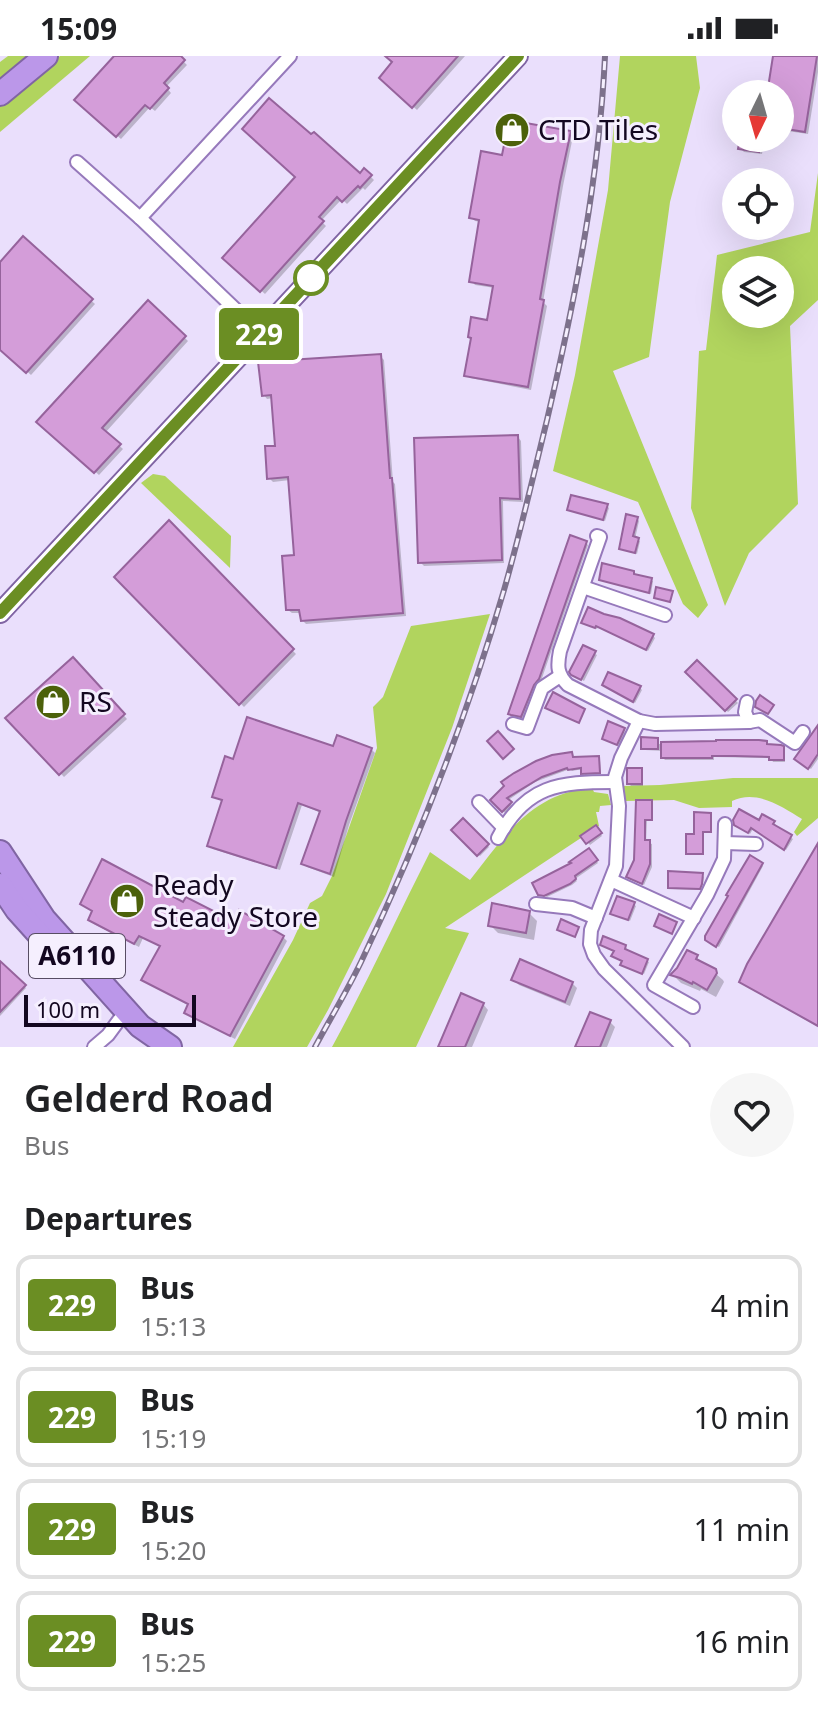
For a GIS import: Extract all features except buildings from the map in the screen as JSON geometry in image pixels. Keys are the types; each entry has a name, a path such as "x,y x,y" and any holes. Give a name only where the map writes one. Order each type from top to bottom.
{"highway":[{"path":"0,94 46,56"},
{"name":"A6110","path":"0,852 44,919 140,1026 170,1047"},
{"name":"A6110","path":"0,885 17,910 134,1036 149,1047"}],"main road":[{"path":"0,613 518,56"}],"street":[{"path":"140,218 290,56"},
{"path":"77,162 260,333"},
{"path":"597,536 600,537 557,665 560,676 568,685 639,721 655,724 760,720 795,743 803,732"},
{"path":"583,587 665,615"},
{"path":"513,724 527,728 542,688 560,676"},
{"path":"747,702 745,712 749,722"},
{"path":"639,721 621,758 614,782 619,806 616,866 591,930 590,944 604,969 683,1047"},
{"path":"479,802 501,833 521,805 541,792 578,782 614,782"},
{"path":"693,1007 654,985 694,918 724,859 725,824"},
{"path":"725,843 756,844"},
{"path":"611,880 694,918"},
{"path":"536,904 572,908 596,918"},
{"path":"94,1047 119,1020"}],"green space":[{"path":"8,56 31,56 0,82 0,62"},
{"path":"60,56 90,56 0,132 0,106"},
{"path":"620,56 696,56 700,88 670,202 649,357 613,371 708,605 698,618 683,604 638,502 553,471 575,375 608,190"},
{"path":"818,173 818,300 794,322 794,256 722,256 722,328 790,328 798,504 749,553 725,606 691,508 699,351 706,350 717,255 778,240 794,240 794,236 810,232"},
{"path":"153,474 165,476 231,536 230,568 141,483"},
{"path":"490,614 452,728 386,894 307,1047 233,1047 293,940 310,903 322,896 332,876 377,748 373,707 383,697 411,626"},
{"path":"733,778 818,778 818,818 797,836 794,832 802,819 760,798 741,798 732,801 732,807 699,808 674,800 625,801 622,786 660,785"},
{"path":"592,788 594,792 608,794 611,805 600,806 599,812 596,812 599,826 445,928 469,933 416,1047 332,1047 430,852 470,880 521,819 552,798"}],"railway":[{"path":"315,1047 361,962 422,825 458,732 504,590 547,420 576,285 597,148 605,56"}],"bus line":[{"name":"229","path":"0,613 518,56"}],"place":[{"name":"CTD Tiles","path":"512,130"},
{"name":"RS","path":"53,702"},
{"name":"Ready Steady Store","path":"127,901"}]}
